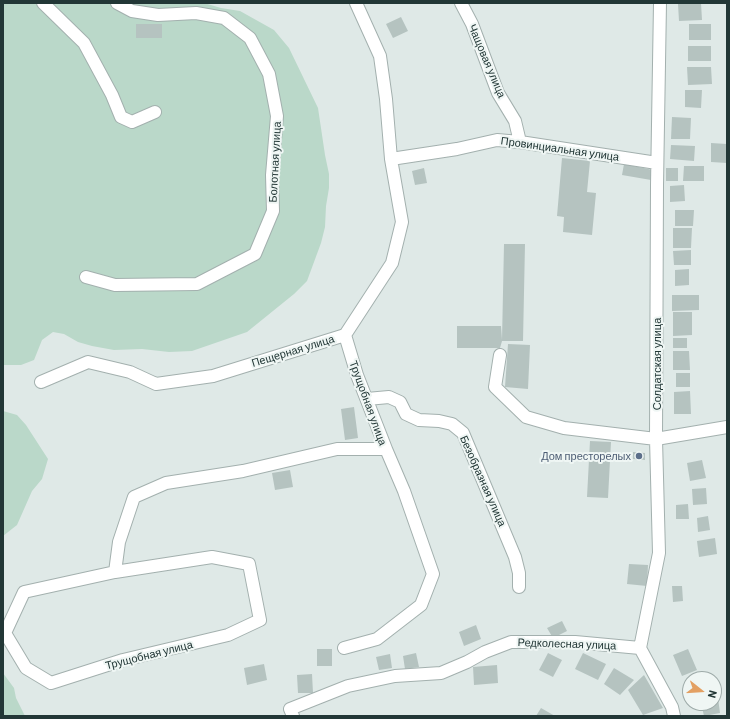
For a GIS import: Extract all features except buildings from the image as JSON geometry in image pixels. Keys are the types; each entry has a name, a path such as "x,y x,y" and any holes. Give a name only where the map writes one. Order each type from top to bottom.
{"street":[{"path":"43,3 84,43 112,95 121,117 132,122 155,112"},
{"name":"Болотная улица","path":"86,277 115,285 197,284 255,254 273,211 272,175 277,116 269,74 250,38 224,18 196,12 158,15 132,11 117,3"},
{"name":"Пещерная улица","path":"41,382 88,362 130,372 156,384 206,377 345,335 392,263 402,222 391,159 386,99 380,56 356,3"},
{"name":"Чащовая улица","path":"461,3 472,24 498,93 516,121 520,142"},
{"name":"Солдатская улица","path":"640,648 659,553 656,440 660,3"},
{"name":"Провинциальная улица","path":"391,159 457,149 496,140 520,142 658,163"},
{"name":"Трущобная улица","path":"115,572 119,542 134,497 166,483 243,471 337,449 386,450 357,376 345,335"},
{"path":"500,355 496,387 526,417 564,428 656,440 727,427"},
{"name":"Безобразная улица","path":"367,399 389,397 400,402 406,414 419,420 439,421 452,424 462,433 515,557 519,573 519,587"},
{"path":"344,648 377,639 421,605 433,574 404,491 386,450"},
{"name":"Трущобная улица","path":"212,556 249,564 260,620 228,635 123,660 51,683 26,668 5,633 24,592 115,572 212,556"},
{"name":"Редколесная улица","path":"291,713 348,686 395,676 441,673 467,662 485,652 511,642 575,642 640,648"},
{"path":"640,648 672,707 674,716"}],"green space":[{"path":"3,3 204,3 240,11 274,30 289,48 318,108 329,174 325,227 321,243 307,281 294,294 247,332 192,351 169,352 142,349 114,350 78,342 64,334 53,332 42,340 34,360 21,365 3,365"},
{"path":"3,411 17,415 26,425 48,459 42,479 32,491 17,525 3,536"},
{"path":"3,673 14,688 16,698 25,716 3,716"}],"place":[{"name":"Дом престорелых","path":"639,456"}]}
